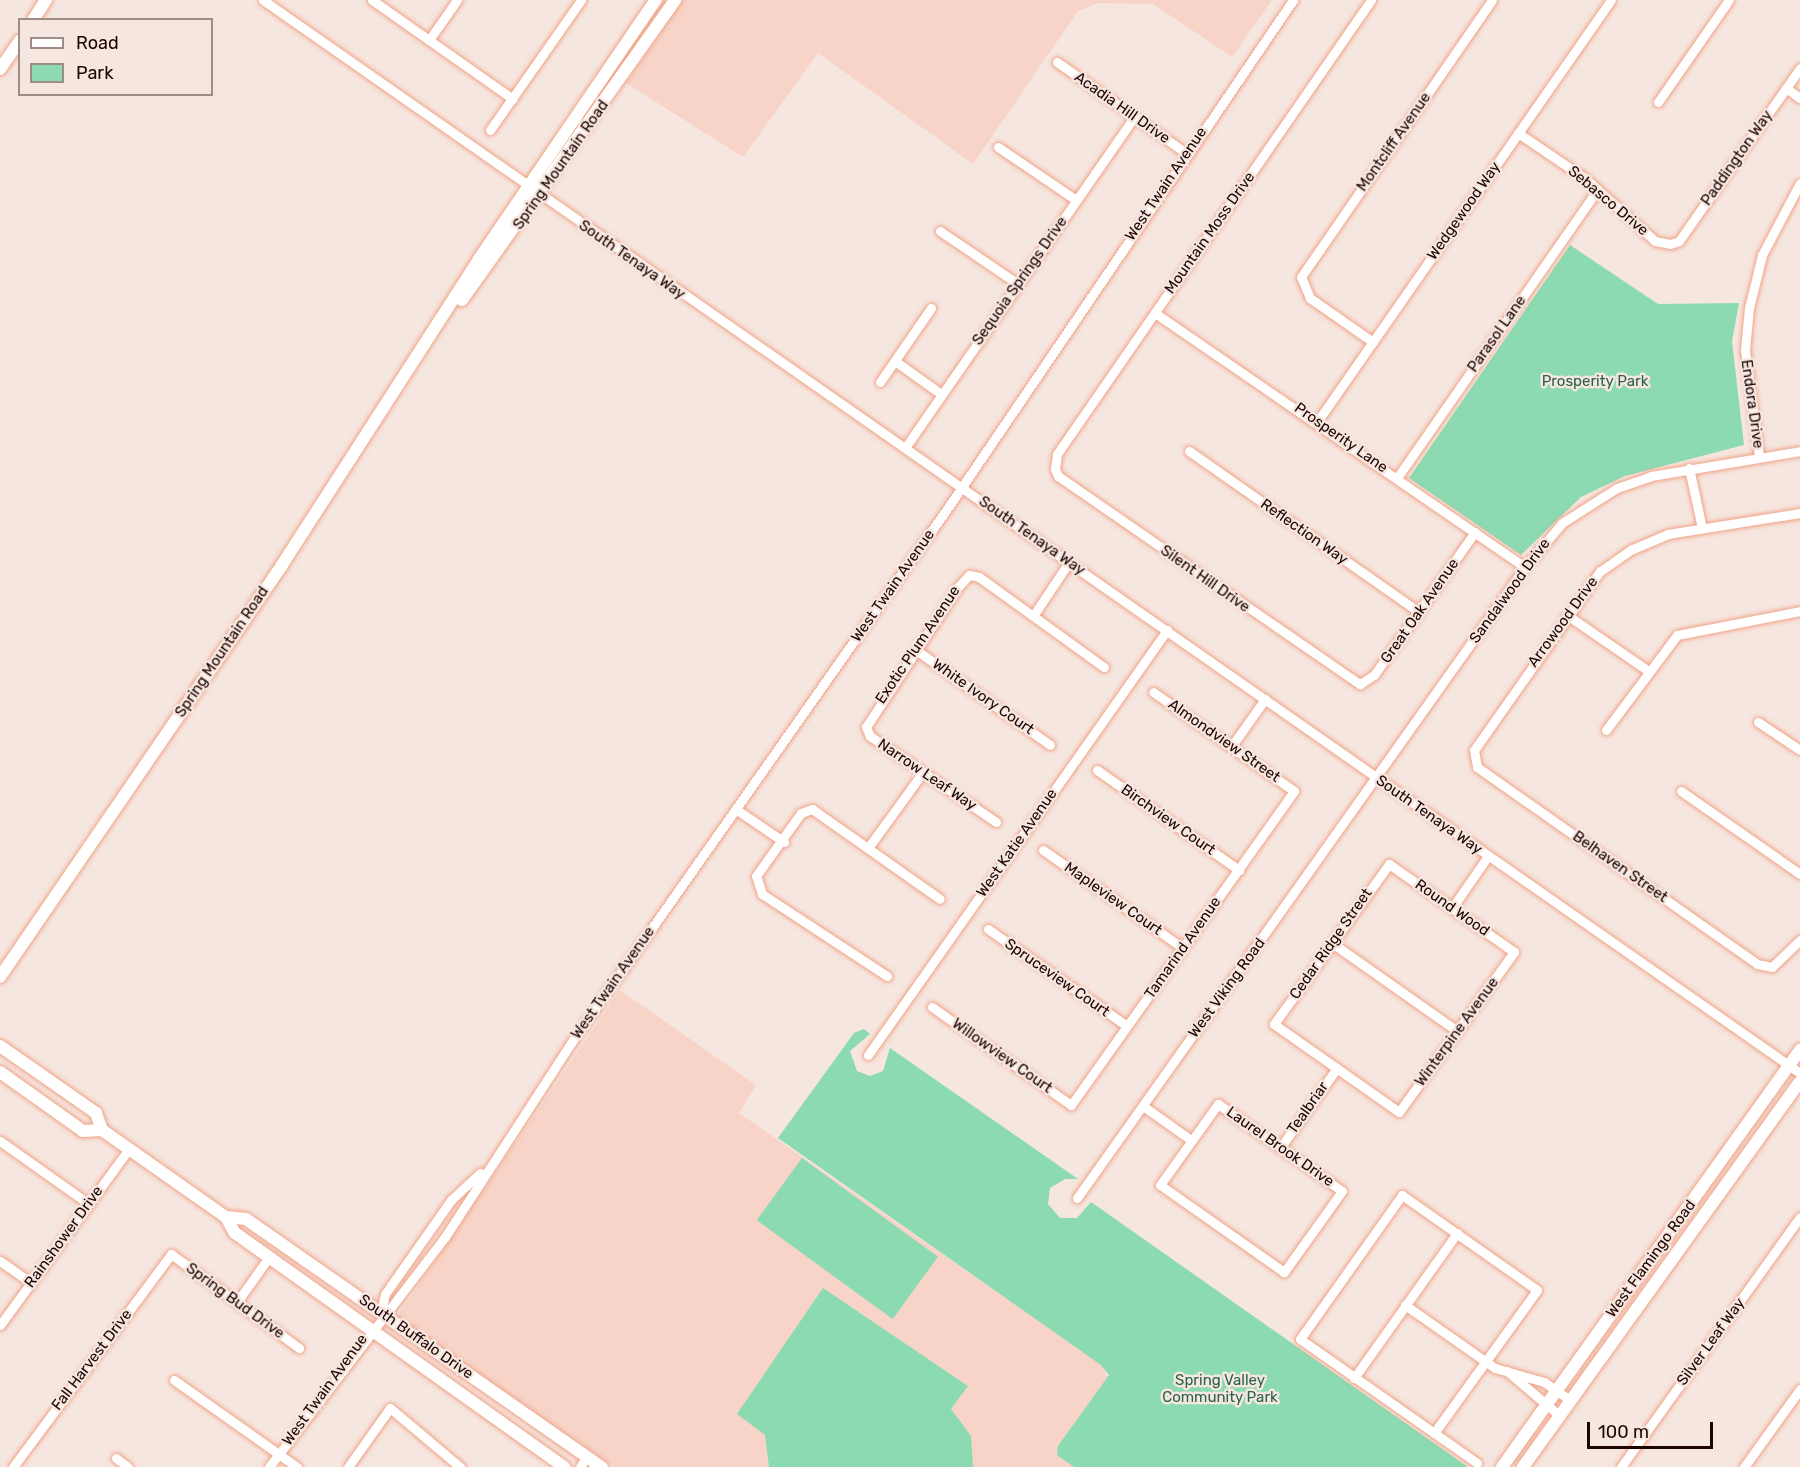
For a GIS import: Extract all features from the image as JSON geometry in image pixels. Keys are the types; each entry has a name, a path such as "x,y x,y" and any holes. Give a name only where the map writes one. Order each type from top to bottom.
{"main road":[{"path":"34,18 46,0"},
{"name":"Spring Mountain Road","path":"0,976 441,326 529,187 656,0"},
{"path":"654,31 667,0"},
{"name":"Spring Mountain Road","path":"441,326 540,195 675,0"},
{"path":"0,69 18,43"},
{"name":"South Buffalo Drive","path":"0,1046 96,1113 102,1130 226,1217 235,1233 564,1467"},
{"name":"West Flamingo Road","path":"1502,1467 1800,1050"},
{"name":"South Buffalo Drive","path":"0,1072 83,1131 102,1130"},
{"name":"West Flamingo Road","path":"1523,1467 1800,1082"},
{"name":"South Buffalo Drive","path":"226,1217 246,1219 381,1313 583,1462 602,1467"}],"street":[{"name":"South Tenaya Way","path":"262,0 540,195 907,445 960,486 1800,1073"},
{"path":"429,40 457,0"},
{"path":"490,130 581,0"},
{"name":"West Twain Avenue","path":"381,1313 399,1303 487,1167 737,810 1293,0"},
{"name":"Montcliff Avenue","path":"1373,342 1310,298 1300,285 1492,0"},
{"name":"Wedgewood Way","path":"1317,422 1611,0"},
{"path":"1658,102 1729,0"},
{"name":"Mountain Moss Drive","path":"1055,469 1057,454 1369,1"},
{"path":"379,2 513,99"},
{"name":"Acadia Hill Drive","path":"1057,62 1186,153"},
{"name":"Paddington Way","path":"1670,244 1679,241 1800,68"},
{"path":"1786,88 1800,98"},
{"name":"Sequoia Springs Drive","path":"907,445 1134,117"},
{"name":"Sebasco Drive","path":"1518,133 1597,190 1655,241 1670,244"},
{"path":"998,147 1076,200"},
{"name":"Endora Drive","path":"1759,456 1748,393 1749,308 1762,255 1800,183"},
{"name":"Parasol Lane","path":"1397,478 1597,190"},
{"path":"940,231 1018,284"},
{"path":"880,382 931,308"},
{"name":"Prosperity Lane","path":"1155,313 1317,422 1525,567"},
{"path":"895,361 941,394"},
{"name":"Reflection Way","path":"1189,451 1419,612"},
{"name":"Sandalwood Drive","path":"1377,778 1525,567 1562,524 1587,504 1617,488 1689,468 1759,456 1800,452"},
{"path":"1689,468 1702,528"},
{"name":"Silent Hill Drive","path":"1055,469 1058,476 1360,684"},
{"name":"Arrowood Drive","path":"1474,759 1477,744 1595,577 1627,552 1702,528 1800,513"},
{"name":"Great Oak Avenue","path":"1360,684 1374,675 1474,532"},
{"path":"1069,562 1033,616 1104,667"},
{"name":"Exotic Plum Avenue","path":"867,721 964,577 974,574 1033,616"},
{"path":"1606,730 1647,670 1682,633 1800,611"},
{"path":"1567,615 1647,670"},
{"name":"West Katie Avenue","path":"868,1055 1167,630"},
{"name":"White Ivory Court","path":"916,650 1050,744"},
{"name":"Almondview Street","path":"1153,692 1294,791"},
{"path":"1232,747 1265,699"},
{"name":"Narrow Leaf Way","path":"867,721 870,736 996,822"},
{"path":"1758,722 1800,750"},
{"name":"Belhaven Street","path":"1474,759 1477,767 1738,950 1772,968 1800,940"},
{"name":"Birchview Court","path":"1097,770 1239,870"},
{"path":"868,848 923,772"},
{"name":"West Viking Road","path":"1077,1198 1377,778"},
{"name":"Tamarind Avenue","path":"1071,1105 1294,791"},
{"path":"1682,791 1800,874"},
{"path":"737,810 784,842"},
{"path":"887,976 762,894 756,876 806,810 819,811 940,899"},
{"name":"Mapleview Court","path":"1043,850 1183,948"},
{"path":"1452,908 1488,856"},
{"name":"Round Wood","path":"1389,864 1514,952"},
{"name":"Cedar Ridge Street","path":"1337,1068 1274,1024 1389,864"},
{"name":"Spruceview Court","path":"988,929 1127,1026"},
{"path":"1332,943 1457,1031"},
{"name":"Winterpine Avenue","path":"1337,1068 1399,1112 1514,952"},
{"name":"Willowview Court","path":"932,1008 1071,1105"},
{"name":"Tealbriar","path":"1280,1148 1337,1068"},
{"name":"Laurel Brook Drive","path":"1218,1104 1342,1191 1284,1272 1160,1185 1191,1140 1218,1104"},
{"path":"1143,1106 1191,1140"},
{"path":"0,1141 89,1203"},
{"name":"Rainshower Drive","path":"0,1324 129,1149"},
{"name":"West Twain Avenue","path":"269,1467 381,1313 385,1294 451,1200 487,1167"},
{"path":"1434,1433 1537,1290 1402,1195 1300,1339 1354,1378 1477,1463"},
{"name":"Silver Leaf Way","path":"1621,1467 1800,1217"},
{"path":"1354,1378 1456,1233"},
{"name":"Spring Bud Drive","path":"171,1254 299,1348"},
{"name":"Fall Harvest Drive","path":"13,1467 171,1254"},
{"path":"237,1302 269,1257"},
{"path":"0,1261 31,1283"},
{"path":"1405,1305 1485,1362 1556,1391 1571,1401"},
{"path":"1507,1371 1545,1406 1560,1416"},
{"path":"174,1380 297,1467"},
{"path":"1744,1467 1800,1389"},
{"path":"348,1467 390,1408 460,1467"},
{"path":"116,1458 128,1467"}],"shaded area":[{"path":"683,0 1272,0 1232,57 1153,4 1099,3 1078,11 973,164 818,53 743,157 626,83"},
{"path":"620,990 756,1085 739,1113 1102,1365 1153,1467 614,1467 397,1317"}],"green space":[{"name":"Prosperity Park","path":"1570,245 1658,304 1739,303 1732,341 1744,445 1625,476 1581,497 1521,555 1409,478"},
{"name":"Spring Valley Community Park","path":"864,1029 870,1034 850,1051 857,1071 870,1076 883,1071 890,1048 1078,1179 1065,1179 1050,1188 1048,1204 1060,1218 1077,1218 1091,1202 1468,1467 1074,1467 1057,1455 1058,1446 1109,1375 1101,1365 778,1138 854,1033"},
{"path":"802,1158 938,1257 893,1319 757,1220"},
{"path":"823,1288 968,1386 951,1409 971,1436 973,1467 769,1467 765,1435 737,1414"}]}
